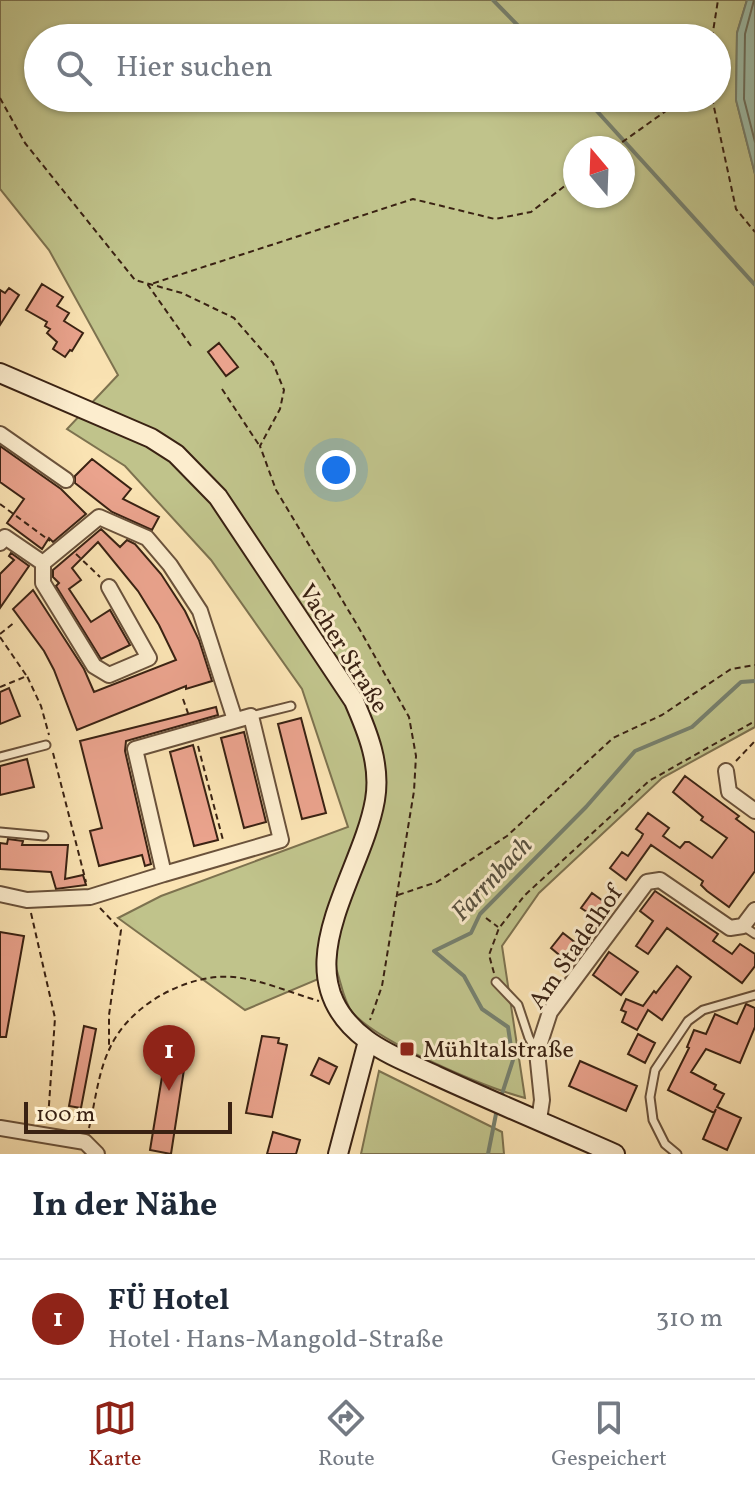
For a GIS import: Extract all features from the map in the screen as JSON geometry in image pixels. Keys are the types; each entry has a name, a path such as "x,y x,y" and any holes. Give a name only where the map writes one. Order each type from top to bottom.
{"street":[{"name":"Vacher Straße","path":"0,373 151,438 194,470 218,497 354,701 369,734 376,768 375,797 370,821 335,911 326,955 328,986 335,1006"},
{"path":"0,434 66,480"},
{"path":"43,563 99,517 147,538 170,565 200,611 235,720"},
{"path":"0,543 5,537 43,563"},
{"path":"43,563 43,583 94,666 109,675 149,658 109,587"},
{"path":"0,894 27,900 90,897 281,840 251,716 135,749 164,874"},
{"path":"726,771 729,792 755,811"},
{"name":"Am Stadelhof","path":"539,1120 542,1100 537,1052 550,1012 647,882 660,880 730,928 749,930 755,910"},
{"path":"335,1006 368,1041 501,1105 615,1154"},
{"path":"337,1150 368,1041"},
{"path":"0,1128 85,1142 97,1154"}],"lane":[{"path":"251,716 291,706"},
{"path":"0,757 49,748"},
{"path":"0,832 44,836"},
{"path":"496,982 518,1005 537,1052"},
{"path":"677,1154 665,1144 653,1120 650,1097 655,1070 688,1021 703,1010 755,995"}],"path":[{"path":"714,24 718,0"},
{"path":"0,98 25,143 135,280 182,293 234,318 273,363 284,390 280,409"},
{"path":"631,136 664,112"},
{"path":"715,112 736,209 755,232"},
{"path":"148,285 413,199 495,219 531,212 563,187"},
{"path":"148,285 191,346"},
{"path":"222,389 260,446"},
{"path":"15,622 0,636 27,676 41,706 49,736"},
{"path":"398,895 437,882 507,836 613,738 662,715 731,669 755,665"},
{"path":"0,687 27,676"},
{"path":"183,699 228,855"},
{"path":"496,982 489,955 499,928 525,895 649,781 755,721"},
{"path":"726,771 755,741"},
{"path":"49,748 90,897 121,930 109,1015 109,1050 85,1142"},
{"path":"27,900 55,1018 47,1137"},
{"path":"486,918 499,928"},
{"path":"109,1050 131,1016 156,999 183,985 217,977 248,980 335,1006"},
{"path":"307,992 310,999"}],"green space":[{"path":"0,0 747,0 737,33 736,100 755,174 755,727 662,778 539,893 502,946 525,1098 433,1062 385,1037 349,1008 337,971 245,1010 118,918 161,896 348,827 302,689 211,560 125,466 67,429 118,375 49,250 0,189"},
{"path":"379,1071 502,1132 504,1154 361,1154"}],"water":[{"path":"747,0 755,0 755,174 736,100 737,33"}],"building":[{"path":"42,284 63,297 57,306 69,313 64,321 83,333 65,357 53,349 57,342 47,333 50,329 45,326 47,322 26,310"},
{"path":"9,288 19,295 0,325 0,290 5,293"},
{"path":"219,343 238,367 226,376 208,352"},
{"path":"0,446 61,489 86,514 53,542 49,538 42,549 7,523 24,499 0,482"},
{"path":"92,459 131,489 123,499 159,517 152,530 112,512 75,483 75,476"},
{"path":"101,529 120,547 127,540 135,544 161,574 199,640 212,681 186,689 186,686 77,730 44,651 13,609 33,590 84,669 94,692 176,660 138,591 98,542 72,568 81,580 69,589 91,622 110,610 130,645 101,659 56,586 59,583 53,577 53,570"},
{"path":"11,553 29,566 0,608 0,574 14,560 9,556"},
{"path":"9,688 20,716 0,724 0,692"},
{"path":"216,707 218,715 126,741 125,751 151,864 145,866 142,855 99,866 90,831 102,828 80,741"},
{"path":"301,718 326,813 302,819 278,724"},
{"path":"244,732 266,822 244,828 221,738"},
{"path":"193,745 218,840 194,846 170,752"},
{"path":"27,759 34,787 0,795 0,766"},
{"path":"685,776 739,816 736,819 755,833 755,871 729,907 701,885 703,881 651,845 626,880 610,868 622,852 628,856 641,838 643,834 636,829 648,813 669,828 663,836 680,848 689,842 712,858 727,838 701,820 703,817 673,792"},
{"path":"8,839 23,841 22,845 68,845 65,879 83,875 86,885 56,889 51,872 0,869 0,843 7,844"},
{"path":"655,891 718,934 713,941 732,954 740,944 755,954 755,966 742,983 667,928 648,954 636,946 653,921 640,911"},
{"path":"592,893 610,906 599,920 581,908"},
{"path":"0,932 24,936 6,1037 0,1037"},
{"path":"563,933 581,947 569,963 551,948"},
{"path":"609,952 638,972 621,995 593,975"},
{"path":"677,966 691,977 662,1020 648,1010 637,1030 622,1022 626,1012 621,1010 626,999 643,1006"},
{"path":"746,1004 755,1008 755,1027 740,1063 706,1049 691,1072 716,1085 714,1089 724,1094 717,1107 741,1118 727,1150 703,1139 716,1109 714,1113 668,1090 689,1048 694,1030 706,1034 715,1014 737,1024"},
{"path":"84,1026 96,1029 81,1108 69,1106"},
{"path":"169,1034 189,1037 171,1154 150,1150"},
{"path":"638,1034 655,1043 645,1063 628,1054"},
{"path":"262,1036 279,1038 278,1043 287,1045 272,1117 246,1113"},
{"path":"319,1058 337,1067 329,1084 311,1075"},
{"path":"580,1061 637,1086 626,1111 569,1086"},
{"path":"273,1132 300,1140 296,1154 267,1154"}],"waterway":[{"path":"493,0 516,24"},
{"path":"598,112 755,285"},
{"name":"Farrnbach","path":"501,1097 513,1060 508,1027 482,1009 464,976 434,951 471,933 480,914 586,807 635,751 692,727 741,682 755,681"},
{"name":"Farrnbach","path":"488,1154 497,1109"}],"place":[{"name":"Mühltalstraße","path":"407,1049"},
{"name":"FÜ Hotel","path":"169,1091"}]}
